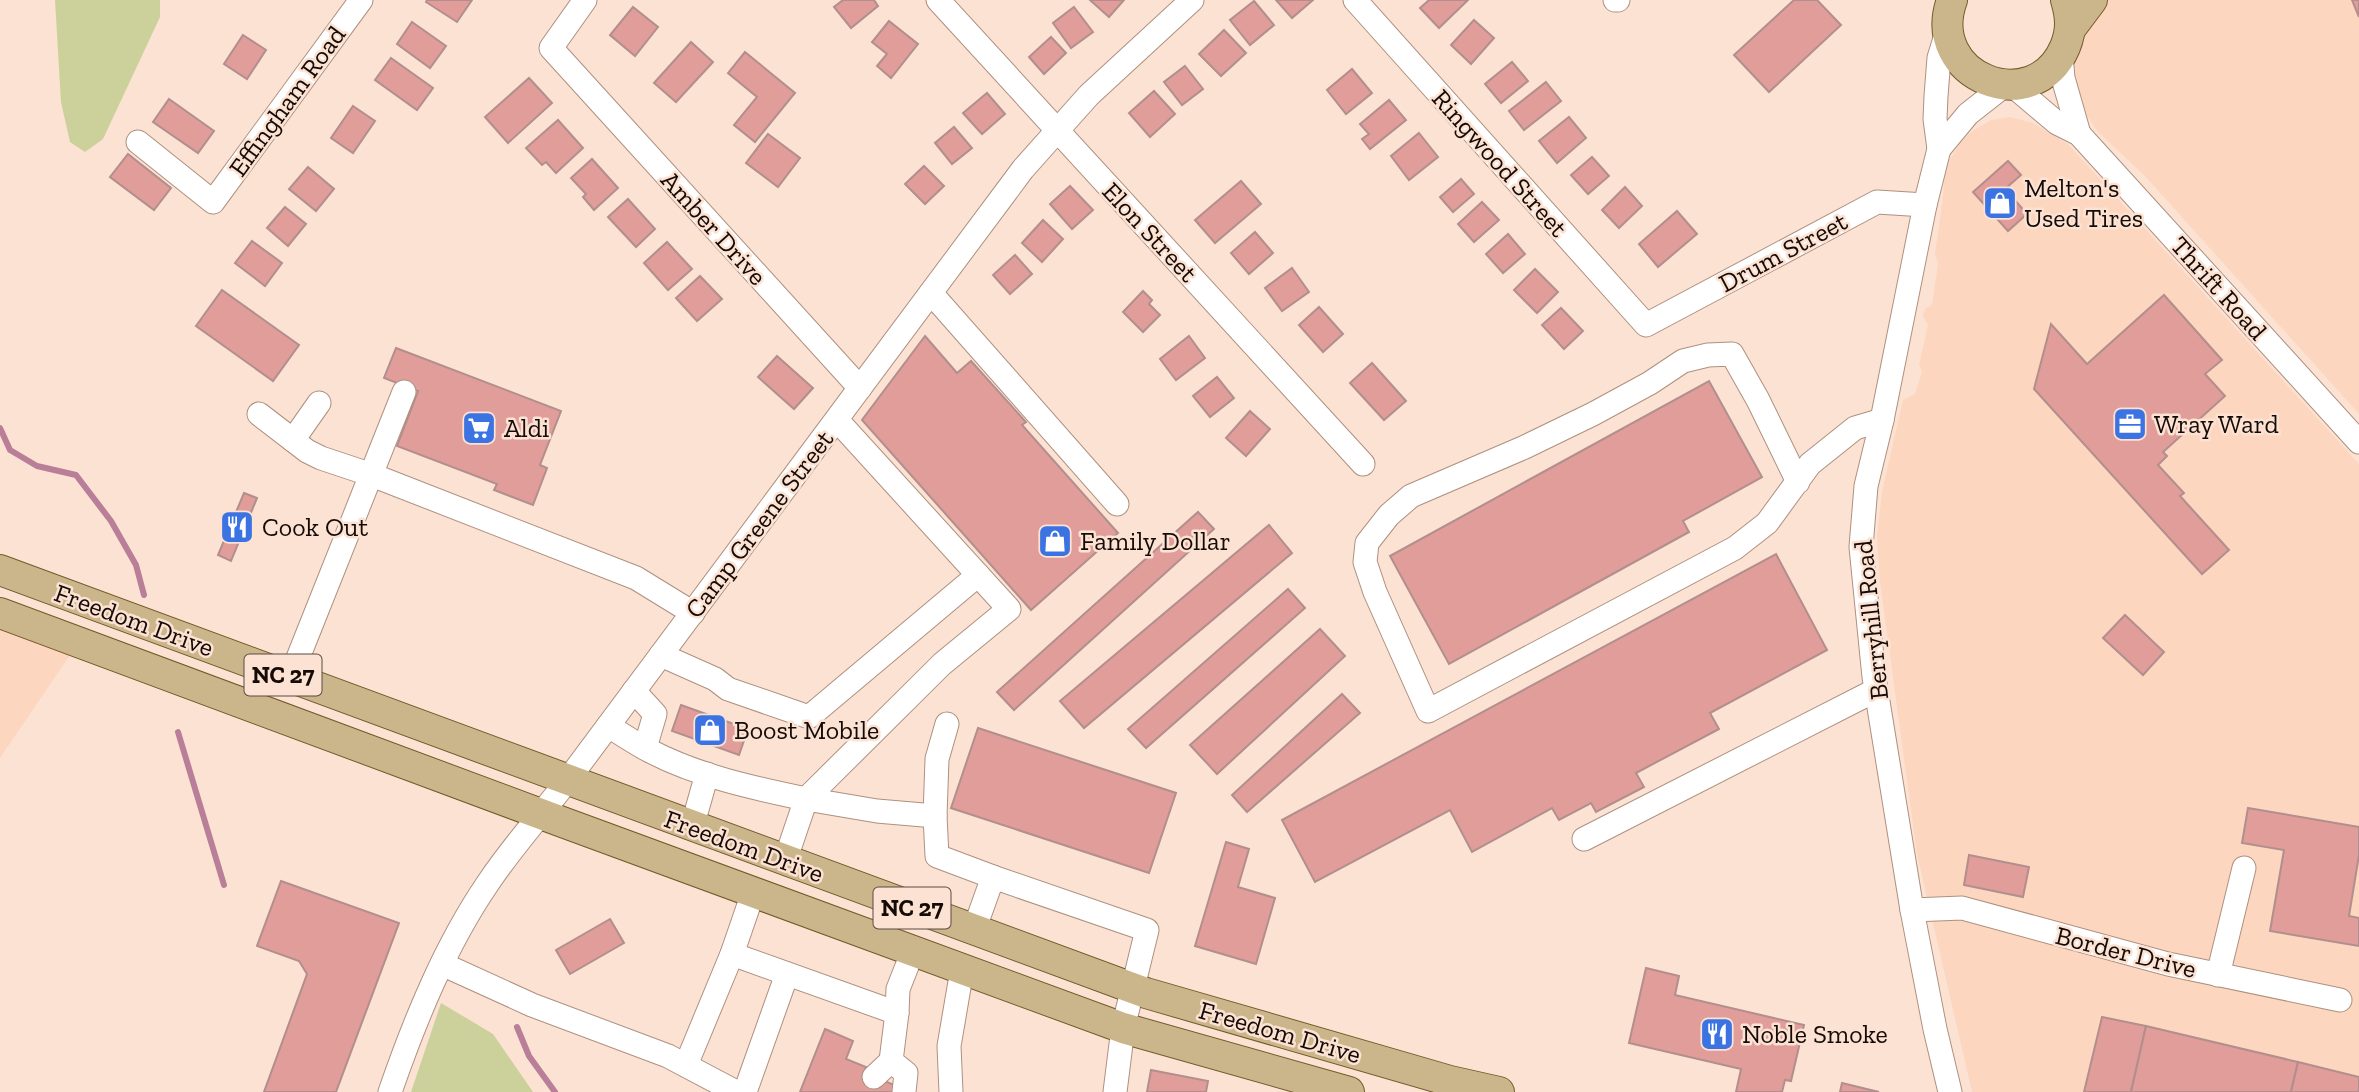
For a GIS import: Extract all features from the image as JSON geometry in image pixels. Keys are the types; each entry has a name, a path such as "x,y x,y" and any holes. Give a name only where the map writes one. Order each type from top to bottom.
{"main road":[{"path":"1949,10 1953,52 1966,68 1982,79 2008,85 2037,78 2052,67 2066,27 2092,0"},
{"name":"Freedom Drive","path":"0,570 1132,989 1437,1077 1499,1092"},
{"name":"Freedom Drive","path":"0,613 1123,1028 1349,1092"}],"street":[{"name":"Effingham Road","path":"138,142 212,202 361,0"},
{"name":"Amber Drive","path":"585,0 551,48 860,388"},
{"name":"Elon Street","path":"938,0 1363,464"},
{"name":"Camp Greene Street","path":"390,1092 405,1048 442,964 457,933 487,884 693,613 1023,169 1089,95 1192,0"},
{"name":"Ringwood Street","path":"1355,0 1646,325"},
{"name":"Berryhill Road","path":"1949,10 1939,58 1935,119 1938,149 1866,486 1861,547 1876,690 1912,910 1950,1092"},
{"name":"Thrift Road","path":"2066,27 2063,78 2079,134"},
{"name":"Thrift Road","path":"2008,85 2057,123 2079,134 2359,442"},
{"name":"Berryhill Road","path":"1938,149 1968,114 2008,85"},
{"name":"Drum Street","path":"1646,325 1877,202 1925,205"},
{"path":"931,293 1117,504"},
{"path":"1798,482 1732,354 1708,355 1683,360 1650,383 1593,414 1525,447 1411,496 1367,542 1364,562 1428,711 1735,548 1767,523 1798,482 1810,464 1855,428 1882,420"},
{"path":"290,678 404,392"},
{"path":"293,440 319,404"},
{"path":"259,414 321,458 372,475 636,578 693,613"},
{"path":"785,861 806,799 942,664 1009,609 837,420"},
{"path":"661,655 715,679 728,689 809,717 978,575"},
{"path":"1584,839 1876,690"},
{"path":"634,691 655,714 645,748"},
{"path":"947,723 937,759 937,856 1147,930 1123,1028 1115,1092"},
{"path":"608,726 645,748 707,774 758,789 877,811 935,816"},
{"path":"692,827 707,774"},
{"path":"2218,975 2244,868"},
{"path":"974,930 993,877"},
{"path":"686,1065 754,893"},
{"name":"Border Drive","path":"1912,910 1962,908 2168,964 2340,1000"},
{"path":"874,1077 891,1061 898,989 913,951"},
{"path":"732,954 897,1013"},
{"path":"442,964 532,1005 668,1056 736,1092"},
{"path":"951,1092 949,1046 962,970"},
{"path":"745,1092 788,974"},
{"path":"891,1061 906,1073 904,1092"}],"shaded area":[{"path":"2106,0 2359,0 2359,414 2144,175 2098,132 2081,107 2071,78 2072,49"},
{"path":"2010,117 2033,123 2068,144 2359,464 2359,1092 1972,1092 1917,854 1880,582 1877,537 1882,492 1903,400 1915,394 1922,372 1919,365 1928,325 1923,316 1925,309 1932,305 1938,264 1935,254 1945,168 1960,143 1971,132 1991,120"},
{"path":"0,623 72,652 0,758"}],"green space":[{"path":"55,0 160,0 160,17 103,139 85,152 70,142 61,102"},
{"path":"441,1003 493,1034 533,1092 411,1092"}],"building":[{"path":"472,0 457,22 426,2"},
{"path":"843,0 874,0 878,6 851,28 834,7"},
{"path":"1090,0 1124,0 1109,17"},
{"path":"1276,0 1313,0 1292,18"},
{"path":"1429,0 1468,0 1439,28 1420,8"},
{"path":"1794,0 1817,0 1841,25 1769,92 1734,55"},
{"path":"2352,0 2359,0 2359,17"},
{"path":"1254,1 1274,25 1250,45 1230,20"},
{"path":"633,7 658,27 635,56 610,35"},
{"path":"1074,7 1093,32 1071,48 1053,23"},
{"path":"1474,20 1494,38 1471,64 1451,45"},
{"path":"889,21 918,44 891,78 877,66 887,54 872,42"},
{"path":"412,22 446,46 430,68 397,44"},
{"path":"1224,30 1246,53 1221,76 1199,54"},
{"path":"243,35 266,50 247,79 224,64"},
{"path":"1051,37 1066,53 1044,74 1029,57"},
{"path":"691,42 713,62 676,102 654,83"},
{"path":"745,52 795,93 755,142 734,125 757,97 728,73"},
{"path":"391,58 433,88 417,110 375,80"},
{"path":"1512,62 1528,81 1501,103 1485,84"},
{"path":"1185,66 1203,89 1182,105 1164,82"},
{"path":"1352,69 1372,93 1346,114 1327,90"},
{"path":"529,78 552,103 508,143 485,117"},
{"path":"1546,82 1561,101 1524,130 1509,111"},
{"path":"1154,91 1175,114 1150,137 1129,113"},
{"path":"987,93 1005,114 982,134 963,113"},
{"path":"169,99 214,131 198,153 153,122"},
{"path":"1389,100 1406,120 1370,149 1362,139 1369,134 1360,124"},
{"path":"353,106 375,121 353,153 331,138"},
{"path":"1569,117 1586,138 1557,163 1539,141"},
{"path":"558,120 583,148 556,173 546,162 542,165 526,148"},
{"path":"954,127 972,148 952,164 935,143"},
{"path":"1419,133 1438,157 1409,180 1391,156"},
{"path":"768,134 800,158 778,187 746,163"},
{"path":"128,154 171,188 154,210 110,177"},
{"path":"1592,157 1609,176 1588,194 1571,175"},
{"path":"592,159 618,188 594,210 583,197 586,194 571,178"},
{"name":"Melton's Used Tires","path":"2008,161 2021,175 2005,189 2027,214 2008,231 1973,192"},
{"path":"924,166 944,186 925,204 905,184"},
{"path":"308,167 334,189 316,211 289,189"},
{"path":"1461,179 1474,194 1453,212 1440,197"},
{"path":"1241,181 1261,204 1215,243 1195,220"},
{"path":"1070,186 1093,210 1072,229 1050,204"},
{"path":"1625,187 1642,206 1619,228 1602,210"},
{"path":"628,199 655,229 636,247 608,217"},
{"path":"1482,202 1499,220 1474,242 1458,224"},
{"path":"285,207 306,224 288,246 267,228"},
{"path":"1677,211 1697,234 1658,267 1639,244"},
{"path":"1043,220 1063,239 1042,262 1022,243"},
{"path":"1255,232 1273,253 1249,274 1231,253"},
{"path":"1508,234 1525,254 1503,273 1486,254"},
{"path":"252,241 282,263 265,286 235,263"},
{"path":"667,242 692,269 668,290 644,263"},
{"path":"1015,255 1032,274 1010,294 993,275"},
{"path":"1292,268 1309,292 1282,311 1265,288"},
{"path":"1535,269 1558,292 1537,313 1514,290"},
{"path":"700,276 722,299 697,321 676,298"},
{"path":"222,290 299,345 273,381 196,326"},
{"path":"1143,291 1152,300 1149,304 1160,315 1143,332 1123,312"},
{"name":"Wray Ward","path":"2164,295 2222,360 2205,374 2225,396 2163,452 2167,456 2158,465 2184,493 2180,496 2229,550 2202,574 2034,389 2051,324 2087,364"},
{"path":"1319,307 1343,334 1323,352 1299,325"},
{"path":"1561,308 1583,331 1564,349 1542,325"},
{"path":"925,336 957,373 971,361 1026,422 1022,425 1118,533 1031,610 862,420"},
{"path":"1189,336 1205,358 1176,380 1160,359"},
{"name":"Aldi","path":"396,348 561,411 540,465 547,468 533,505 494,490 497,484 397,446 418,391 384,378"},
{"path":"777,356 813,388 794,409 758,377"},
{"path":"1372,363 1406,401 1384,420 1350,383"},
{"path":"1217,377 1234,398 1210,417 1193,396"},
{"path":"1709,381 1762,477 1683,521 1689,532 1449,664 1390,556"},
{"path":"1250,411 1270,429 1246,456 1226,438"},
{"name":"Cook Out","path":"244,493 257,498 231,561 218,555"},
{"path":"1198,512 1214,529 1014,710 997,692"},
{"path":"1269,525 1292,553 1084,728 1060,701"},
{"path":"1776,554 1827,650 1710,713 1719,729 1636,773 1644,787 1596,812 1591,803 1559,820 1552,808 1472,852 1450,810 1315,882 1282,820"},
{"path":"1288,589 1305,608 1146,748 1128,729"},
{"path":"2125,615 2164,652 2143,675 2103,638"},
{"path":"1320,629 1345,656 1217,774 1190,745"},
{"path":"1342,694 1360,713 1247,812 1232,795"},
{"name":"Boost Mobile","path":"681,705 748,729 739,755 672,731"},
{"path":"978,728 1176,793 1149,873 951,808"},
{"path":"2248,808 2359,827 2359,855 2349,916 2359,918 2359,946 2270,931 2284,850 2242,843"},
{"path":"1226,842 1249,849 1238,887 1275,898 1256,964 1195,946"},
{"path":"1969,855 2029,867 2023,897 1964,885"},
{"path":"281,881 399,923 336,1092 264,1092 307,974 299,961 257,946"},
{"path":"610,919 624,943 570,974 556,950"},
{"name":"Noble Smoke","path":"1646,968 1679,976 1675,995 1804,1025 1791,1081 1785,1080 1782,1092 1736,1092 1741,1069 1629,1043"},
{"path":"2102,1017 2146,1026 2131,1092 2084,1092"},
{"path":"2146,1026 2298,1062 2291,1092 2131,1092"},
{"path":"825,1029 853,1041 846,1059 866,1067 864,1073 902,1088 900,1092 800,1092"},
{"path":"2298,1062 2359,1077 2359,1092 2291,1092"},
{"path":"1151,1070 1208,1081 1206,1092 1147,1092"},
{"path":"1842,1083 1879,1092 1840,1092"}],"waterway":[{"path":"0,428 10,450 37,466 76,475 111,521 136,565 144,595"},
{"path":"178,732 224,885"},
{"path":"517,1027 529,1056 555,1092"}],"place":[{"name":"Melton's Used Tires","path":"2000,203"},
{"name":"Wray Ward","path":"2130,424"},
{"name":"Aldi","path":"479,428"},
{"name":"Cook Out","path":"237,527"},
{"name":"Family Dollar","path":"1055,541"},
{"name":"Boost Mobile","path":"710,730"},
{"name":"Noble Smoke","path":"1717,1034"}]}
